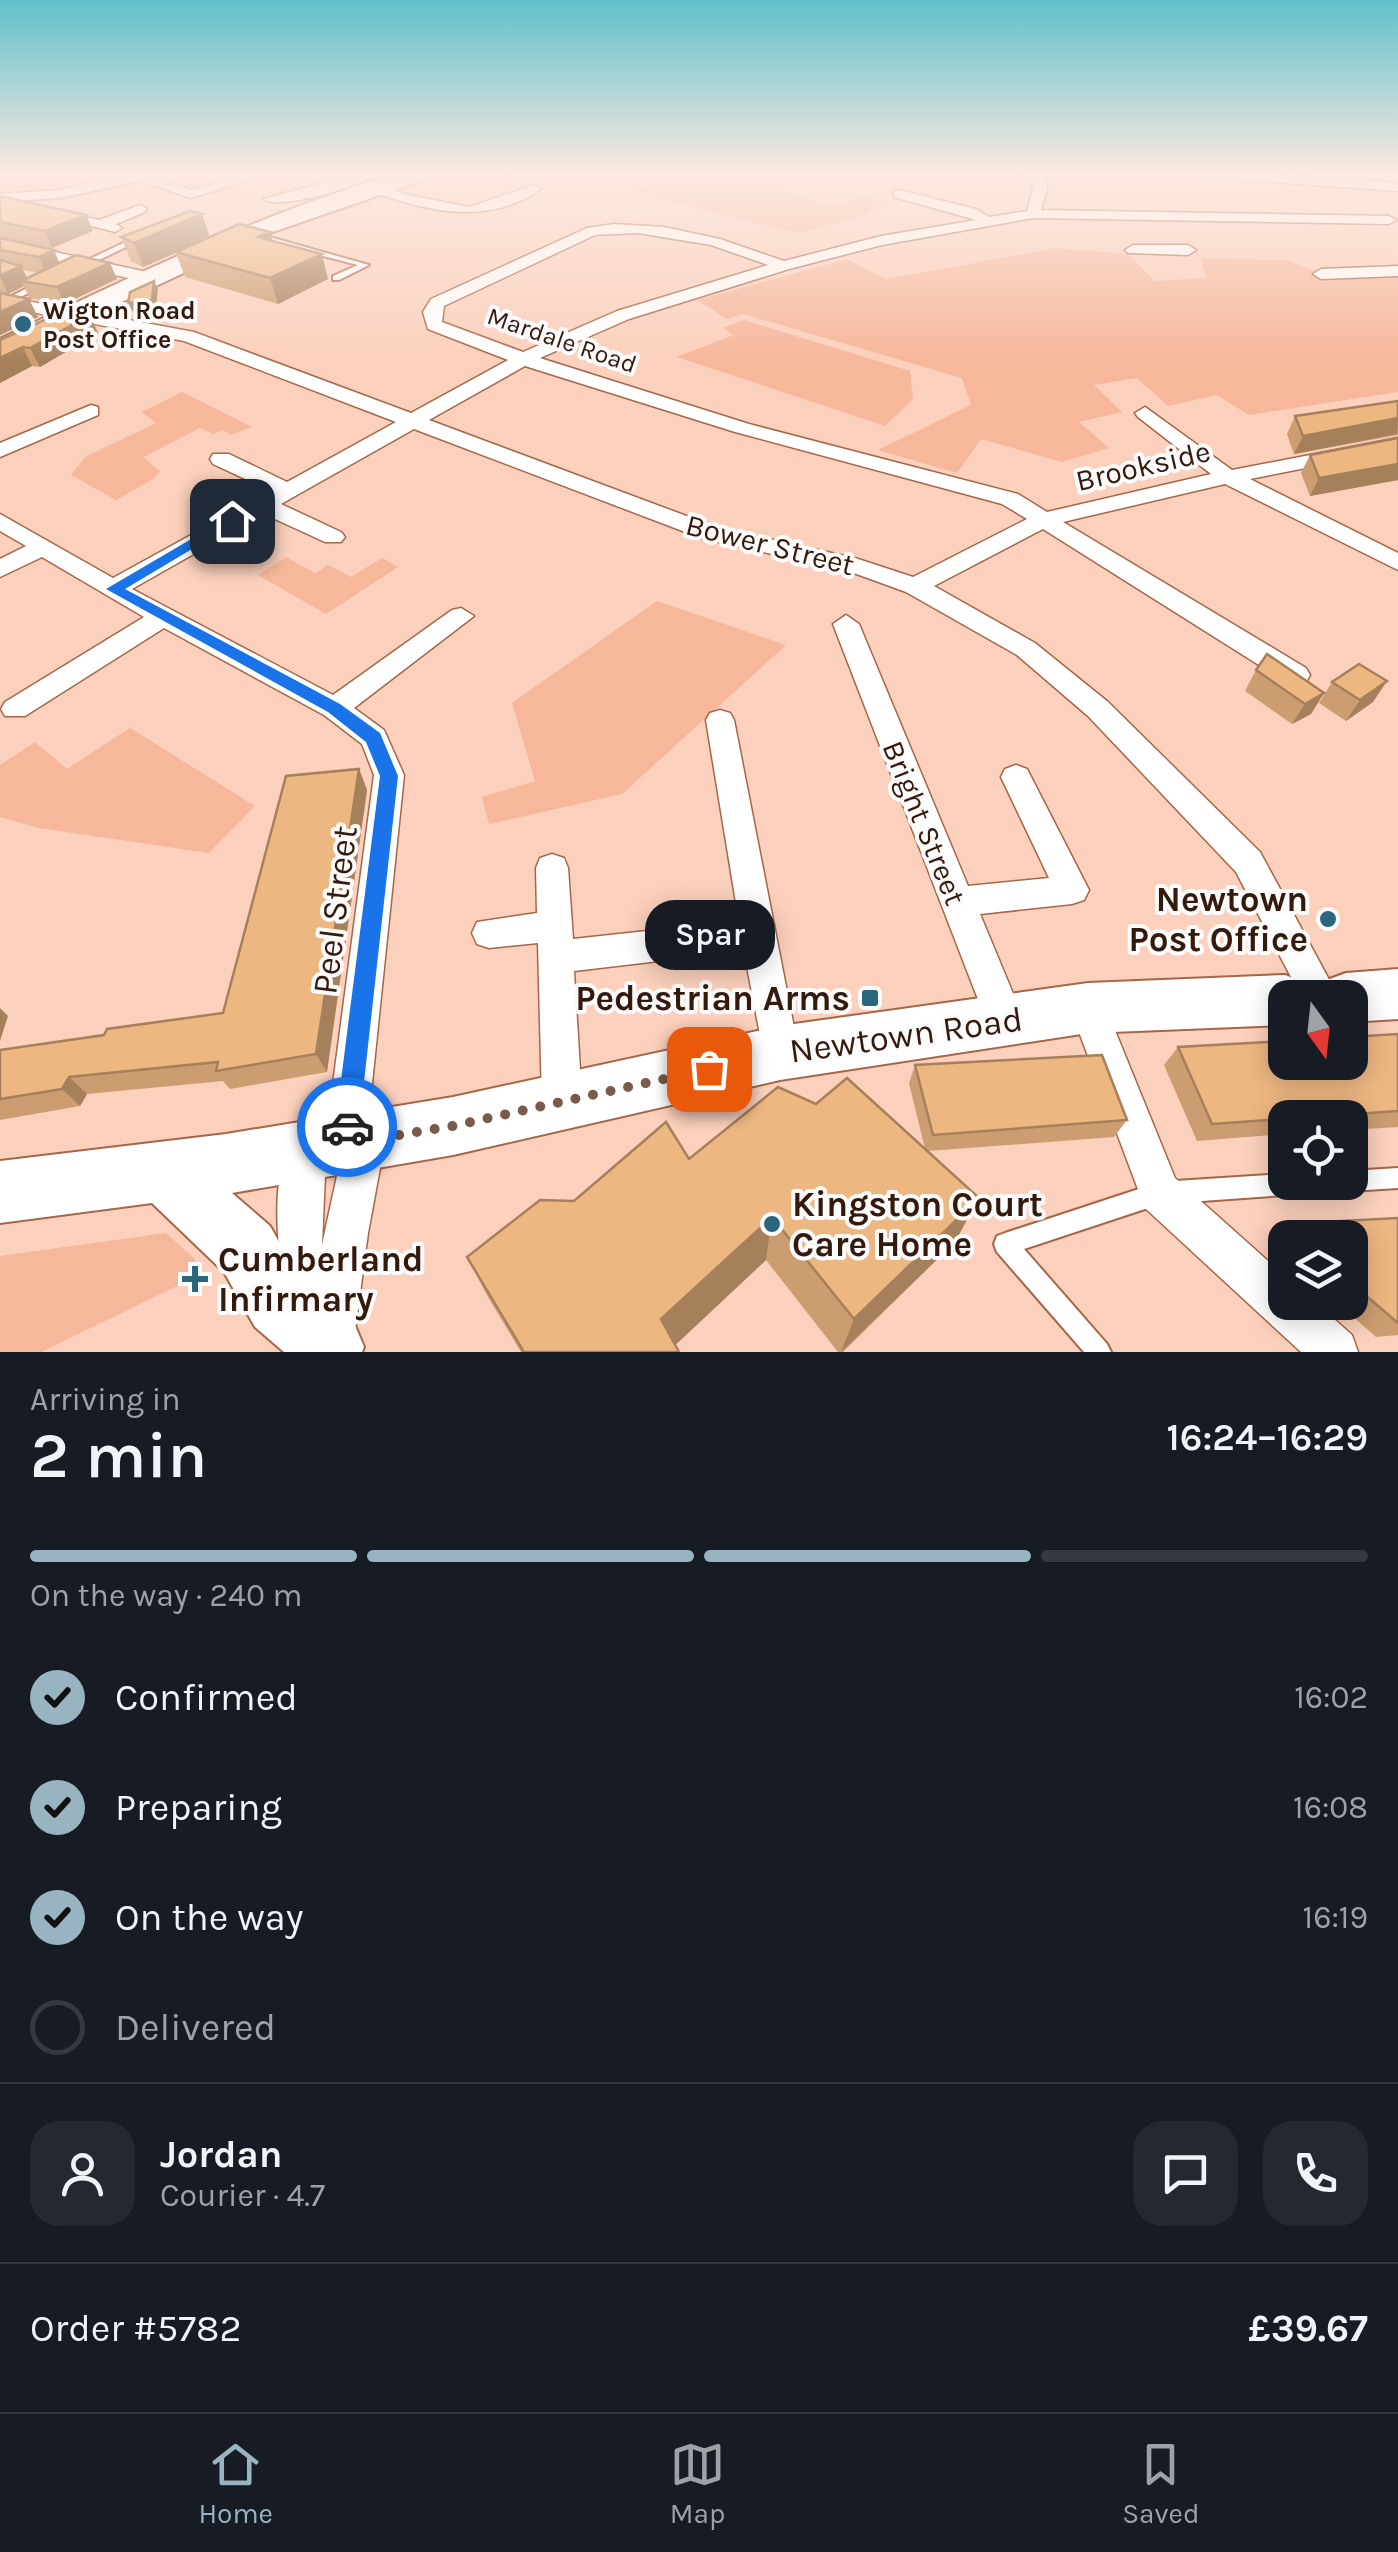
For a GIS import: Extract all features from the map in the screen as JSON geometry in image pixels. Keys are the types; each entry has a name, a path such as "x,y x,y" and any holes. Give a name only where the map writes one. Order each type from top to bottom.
{"main road":[{"path":"0,350 148,277 243,236"},
{"path":"1368,996 1398,994"},
{"name":"Newtown Road","path":"0,1192 338,1145 562,1102 780,1053 1088,1008 1268,1001"},
{"path":"163,1172 247,1249 278,1304 331,1350"}],"street":[{"path":"51,256 89,236"},
{"name":"Mardale Road","path":"581,236 437,304 432,312 434,325 523,358 742,428 1010,499 1297,675"},
{"name":"Mardale Road","path":"680,236 760,255 783,266"},
{"path":"114,589 523,358 622,315 783,266 909,236"},
{"path":"1152,236 1162,249"},
{"path":"0,245 148,277"},
{"path":"1133,250 1188,250"},
{"path":"1321,274 1398,272"},
{"name":"Bower Street","path":"2,302 188,336 709,534 858,566 915,586 1026,649 1111,723 1248,862 1311,980"},
{"path":"0,451 91,411"},
{"path":"1145,413 1228,477 1398,563"},
{"name":"Brookside","path":"915,586 1045,519 1228,477 1398,444"},
{"path":"220,459 286,490"},
{"path":"262,504 333,537"},
{"name":"Peel Street","path":"0,521 114,589 334,708 374,738 389,776 338,1145"},
{"path":"0,569 43,547"},
{"path":"15,709 164,616"},
{"path":"334,708 461,616"},
{"name":"Bright Street","path":"846,624 955,902 1006,1020"},
{"path":"720,720 780,1053"},
{"path":"955,902 1072,890 1016,777"},
{"path":"552,868 562,1102"},
{"path":"489,933 555,941 756,934"},
{"path":"1088,1008 1160,1193 1335,1352"},
{"path":"331,1350 307,1299 300,1223 338,1145"},
{"path":"331,1350 346,1233 338,1145"}],"lane":[{"path":"256,236 365,266 336,278"},
{"path":"66,272 146,237"},
{"path":"2,302 49,281 32,277"},
{"path":"1368,1180 1398,1178"},
{"path":"1099,1352 1004,1244 1160,1193 1268,1186"}],"shaded area":[{"path":"1056,248 1128,254 1155,281 1207,278 1200,258 1286,260 1335,278 1398,276 1398,392 1249,415 1217,395 1168,406 1137,378 1094,385 1122,412 1079,422 1109,448 1062,462 981,439 957,473 878,450 971,405 962,378 743,314 727,319 697,300 847,259 886,279"},
{"path":"744,320 910,371 913,399 885,426 677,357 733,335 723,328"},
{"path":"182,392 252,427 231,435 223,430 213,434 200,428 143,457 160,471 116,500 71,475 85,457 156,423 142,412"},
{"path":"286,557 315,573 328,565 351,577 382,558 398,567 326,614 258,575"},
{"path":"657,601 786,645 622,794 489,824 482,797 535,781 512,703"},
{"path":"130,728 255,806 209,853 39,828 0,817 0,765 35,742 67,769"},
{"path":"166,1233 194,1258 200,1275 41,1352 0,1352 0,1256"}],"building":[{"path":"123,236 150,236 134,243"},
{"path":"212,236 260,236 322,254 270,278 176,252"},
{"path":"0,238 54,250 39,257 0,250"},
{"path":"76,255 110,263 57,287 21,281"},
{"path":"0,260 21,266 0,276"},
{"path":"154,281 152,300 128,303 130,292"},
{"path":"0,293 29,299 0,312"},
{"path":"66,310 90,315 30,348 23,347 0,358 0,340"},
{"path":"1398,401 1398,418 1303,436 1295,416"},
{"path":"1398,438 1398,464 1319,478 1310,455"},
{"path":"1267,654 1324,693 1305,704 1256,670"},
{"path":"1359,664 1387,681 1360,700 1332,682"},
{"path":"359,769 316,1054 216,1071 218,1062 69,1077 62,1089 0,1099 0,1050 104,1035 107,1029 223,1013 286,776"},
{"path":"1398,1034 1398,1111 1368,1113 1368,1100 1268,1100 1268,1120 1212,1124 1178,1047 1268,1042 1268,1080 1368,1080 1368,1036"},
{"path":"1102,1055 1127,1120 933,1135 915,1065"},
{"name":"Kingston Court Care Home","path":"847,1078 979,1198 854,1319 772,1217 661,1319 679,1352 524,1352 467,1257 540,1200 574,1201 666,1122 689,1159 778,1087 816,1104"},
{"path":"1398,1218 1398,1323 1368,1297 1368,1220 1361,1220"}],"way so far":[{"path":"347,1127 345,1144 453,1126 709,1069"}],"place":[{"name":"Wigton Road Post Office","path":"23,324"},
{"name":"Newtown Post Office","path":"1328,919"},
{"name":"Pedestrian Arms","path":"870,998"},
{"name":"Spar","path":"709,1069"},
{"name":"Kingston Court Care Home","path":"772,1224"},
{"name":"Cumberland Infirmary","path":"195,1279"}],"route":[{"path":"232,521 114,589 334,708 374,738 389,776 347,1127"}]}
